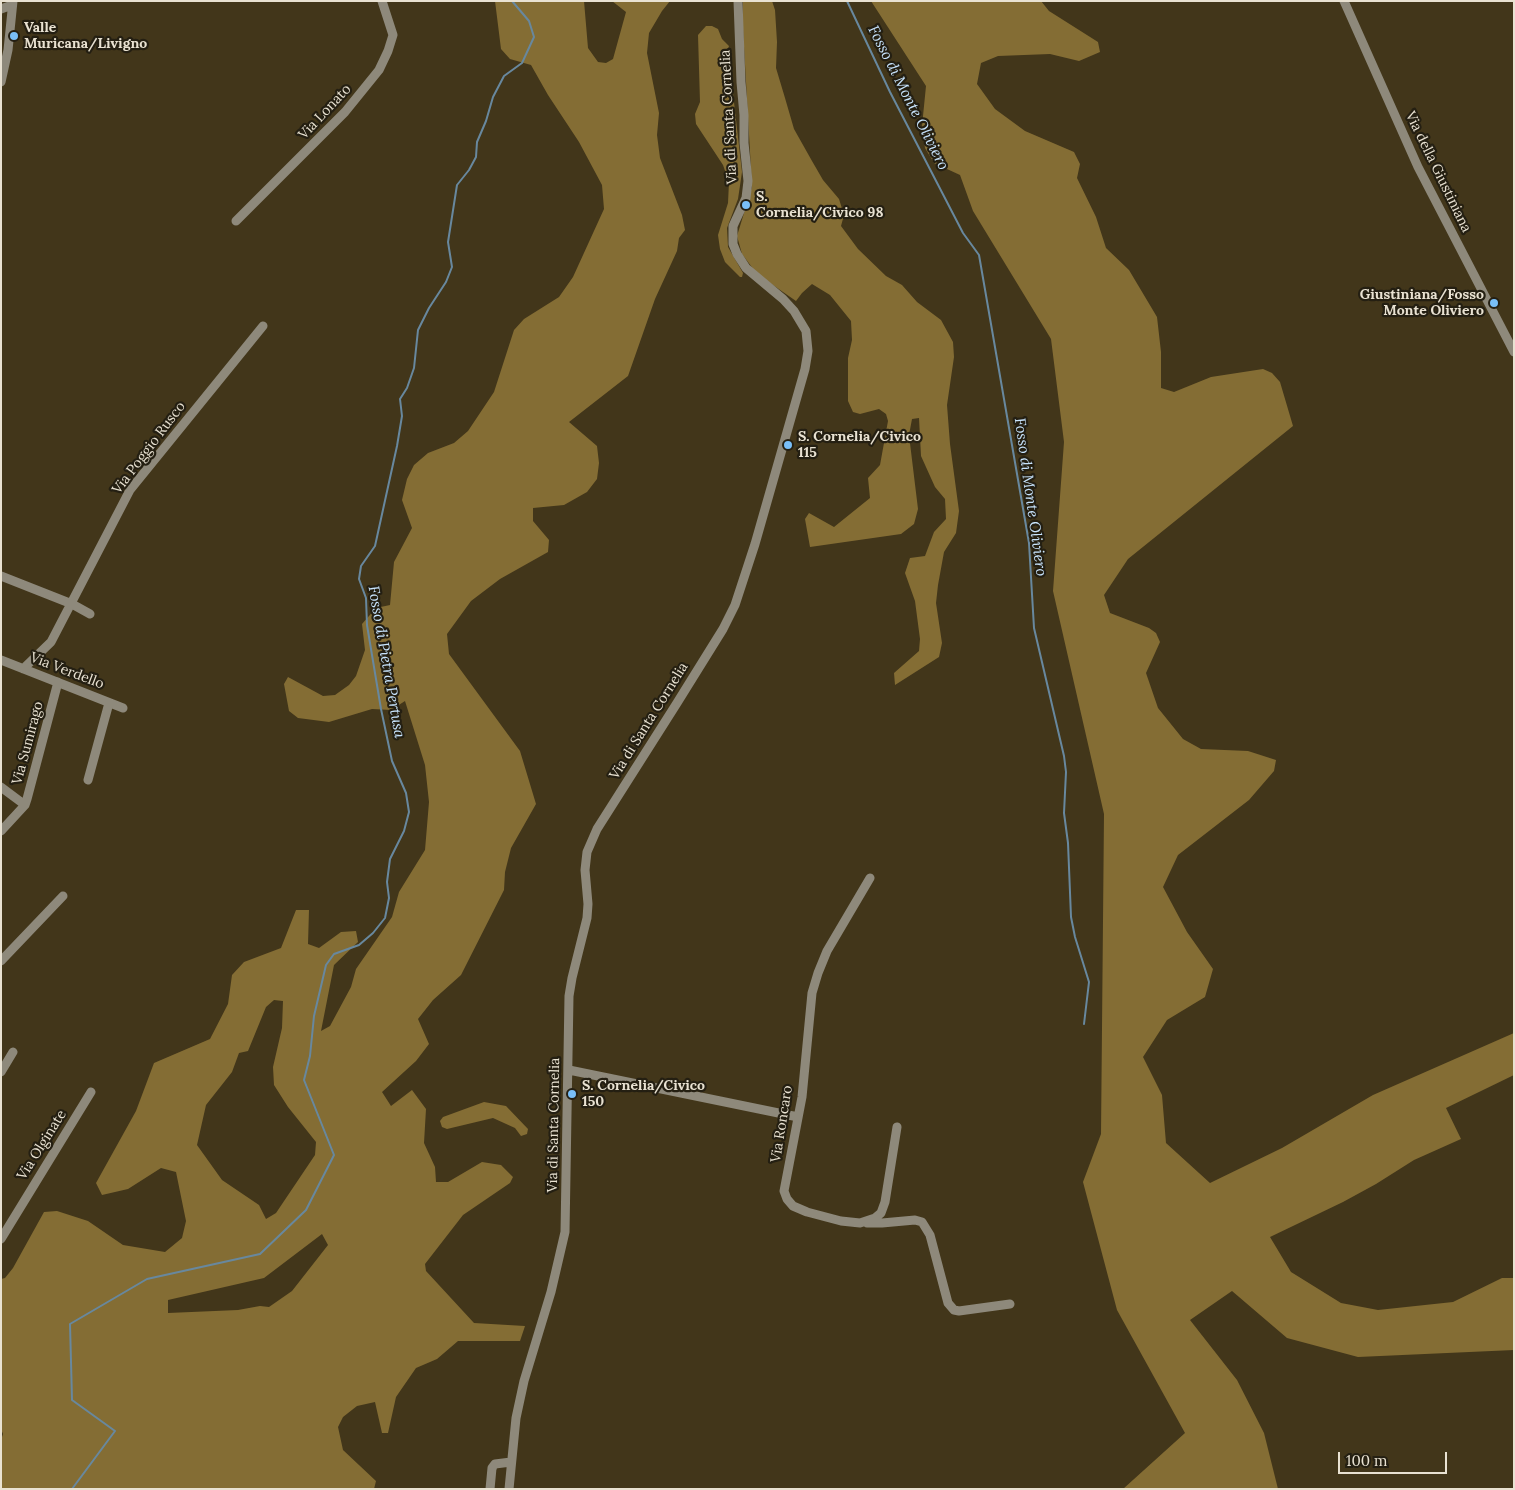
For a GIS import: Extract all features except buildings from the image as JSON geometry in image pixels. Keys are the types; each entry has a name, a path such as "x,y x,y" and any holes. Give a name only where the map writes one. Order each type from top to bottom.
{"street":[{"name":"Via Lonato","path":"236,221 345,112 379,70 393,35 382,1"},
{"name":"Via di Santa Cornelia","path":"509,1489 516,1418 524,1381 551,1292 565,1232 570,992 587,918 588,904 585,870 590,844 723,629 738,598 791,420 808,351 806,331 794,311 783,299 746,268 736,254 733,244 733,226 746,198 748,182 744,142 738,1"},
{"name":"Via della Giustiniana","path":"1344,1 1418,167 1514,352"},
{"path":"1,9 12,3"},
{"path":"1,82 6,58 12,3"},
{"name":"Via Poggio Rusco","path":"22,669 51,642 130,490 263,326"},
{"path":"1,576 72,604 90,614"},
{"name":"Via Verdello","path":"1,660 123,708"},
{"name":"Via Sumirago","path":"1,831 25,805 58,682"},
{"path":"88,780 109,702"},
{"path":"1,787 25,805"},
{"name":"Via Roncaro","path":"860,1223 841,1221 806,1212 793,1206 786,1199 784,1192 802,1097 809,1016 818,973 834,937 870,878"},
{"path":"1,961 63,896"},
{"path":"1,1072 13,1052"},
{"path":"569,1070 798,1118"},
{"name":"Via Olginate","path":"1,1239 91,1092"},
{"path":"860,1223 875,1218 883,1209 897,1128"},
{"path":"860,1223 914,1220 922,1222 930,1234 948,1303 954,1310 1010,1304"},
{"path":"490,1489 492,1468 495,1464 511,1462"}],"shaded area":[{"path":"495,1 584,1 588,48 598,62 606,63 613,59 626,12 612,1 670,1 649,33 647,53 659,113 657,135 660,158 682,215 685,230 679,238 677,251 655,299 628,376 569,422 597,446 599,463 597,479 587,492 564,505 533,508 533,521 549,540 548,552 500,579 471,601 447,634 449,654 520,751 536,804 511,848 505,872 504,890 461,975 433,1000 418,1019 429,1044 416,1061 382,1092 391,1106 412,1090 426,1109 424,1143 435,1167 436,1182 448,1182 482,1162 501,1165 513,1177 510,1183 463,1215 425,1264 426,1271 474,1323 525,1326 520,1341 458,1341 437,1359 416,1368 396,1397 388,1433 382,1433 375,1402 357,1406 343,1417 338,1427 343,1450 376,1481 374,1489 1,1489 1,1440 3,1434 1,1429 1,1279 5,1278 13,1268 44,1212 57,1211 88,1221 123,1245 165,1252 182,1238 186,1221 176,1172 161,1168 128,1189 102,1195 96,1183 136,1111 154,1063 210,1039 228,1004 232,975 244,962 281,948 296,910 309,910 308,944 319,948 341,932 356,931 358,942 334,965 321,1031 330,1026 351,987 356,969 392,917 399,892 425,850 429,802 425,765 405,701 391,710 372,709 329,722 298,718 289,711 284,684 288,677 323,696 335,695 349,685 356,676 365,650 362,624 376,608 390,605 394,562 412,528 402,500 407,479 414,465 428,453 454,443 468,431 494,392 514,330 524,319 559,297 573,277 604,209 602,185 579,142 531,65 510,59 501,49","holes":["274,1000 283,1001 282,1028 273,1067 274,1085 288,1107 316,1142 315,1155 276,1213 266,1219 259,1205 222,1180 197,1145 206,1105 232,1072 239,1053 248,1051 266,1007","322,1234 328,1245 292,1291 269,1307 260,1306 238,1310 168,1313 168,1300 264,1278"]},
{"path":"743,1 772,1 775,10 777,42 776,68 794,129 823,180 839,199 844,215 841,226 858,249 886,276 902,285 917,302 941,320 953,342 954,357 947,405 959,511 956,533 944,552 938,585 936,603 942,643 939,657 895,685 894,673 919,651 920,639 915,601 905,573 910,558 925,556 934,532 946,519 945,499 935,487 921,456 919,418 912,419 909,435 918,509 914,524 901,534 810,547 805,519 809,513 834,527 870,498 868,478 880,465 888,421 886,414 879,409 860,414 853,412 848,401 848,358 852,340 851,321 830,295 812,284 796,301 757,274 742,254 737,236 752,187"},
{"path":"871,1 1041,1 1049,11 1098,42 1100,52 1079,61 1050,54 998,56 981,63 977,84 995,109 1025,131 1074,152 1080,164 1077,178 1096,217 1106,248 1129,270 1157,317 1161,352 1161,388 1174,392 1211,377 1263,369 1272,373 1280,382 1293,426 1128,559 1104,595 1110,613 1149,628 1156,633 1160,642 1146,673 1158,708 1183,739 1201,749 1248,751 1276,760 1274,771 1249,800 1178,855 1163,887 1187,932 1213,969 1205,997 1167,1020 1143,1057 1162,1095 1166,1143 1210,1183 1282,1148 1373,1095 1514,1033 1514,1075 1446,1108 1461,1139 1414,1160 1343,1202 1270,1237 1291,1272 1341,1303 1378,1310 1453,1302 1502,1278 1514,1278 1514,1350 1358,1357 1287,1338 1232,1291 1190,1320 1237,1380 1264,1433 1278,1489 1123,1489 1185,1433 1117,1310 1083,1182 1101,1134 1104,814 1053,591 1064,442 1051,339 973,211 960,175 934,163 925,148 922,126 926,86"},
{"path":"706,26 718,29 722,39 729,46 727,52 742,172 738,199 727,228 728,247 743,273 742,277 725,262 720,249 718,235 728,203 729,182 723,165 696,124 695,114 700,102 698,35"},
{"path":"484,1102 506,1106 528,1129 527,1134 521,1136 515,1128 493,1118 447,1129 442,1127 440,1121 443,1117"}],"waterway":[{"name":"Fosso di Pietra Pertusa","path":"72,1489 115,1431 72,1400 70,1324 147,1279 260,1254 306,1210 334,1155 304,1080 310,1056 314,1016 326,965 334,954 359,945 373,933 385,918 389,898 387,882 390,859 404,831 409,812 406,793 392,761 381,709 367,625 366,598 359,579 361,566 375,546 397,446 402,416 400,399 407,388 414,368 418,330 429,308 446,282 452,267 448,242 457,185 469,170 476,157 477,142 493,97 504,76 522,63 534,37 529,21 512,1"},
{"name":"Fosso di Monte Oliviero","path":"847,1 890,92 963,233 979,255 1029,543 1034,628 1064,756 1066,772 1064,813 1068,843 1071,917 1089,982 1084,1024"}],"place":[{"name":"Valle Muricana/Livigno","path":"14,36"},
{"name":"S. Cornelia/Civico 98","path":"746,205"},
{"name":"Giustiniana/Fosso Monte Oliviero","path":"1494,303"},
{"name":"S. Cornelia/Civico 115","path":"788,445"},
{"name":"S. Cornelia/Civico 150","path":"572,1094"}]}
